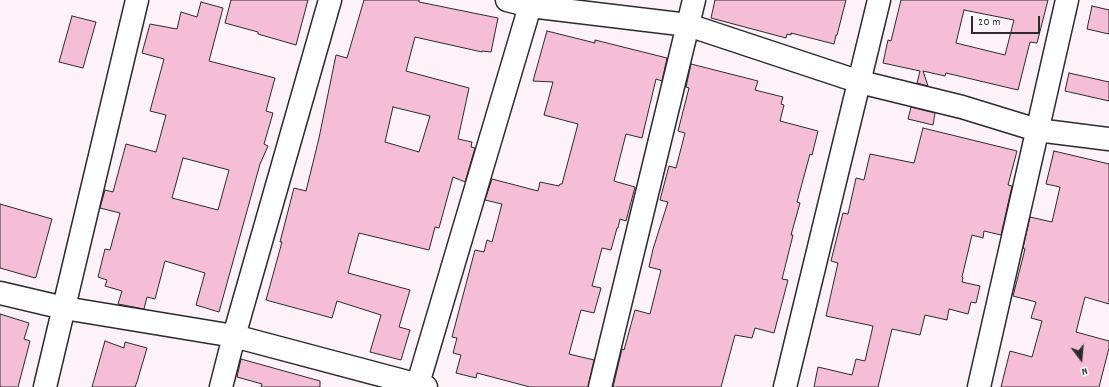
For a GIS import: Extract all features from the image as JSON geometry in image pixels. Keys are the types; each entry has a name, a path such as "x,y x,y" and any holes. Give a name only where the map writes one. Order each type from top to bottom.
{"street":[{"path":"45,387 137,0"},
{"path":"221,387 234,336 330,0"},
{"path":"507,0 688,25 860,82 962,107 1038,130 1109,138"},
{"path":"600,387 694,0"},
{"path":"785,387 879,0"},
{"path":"980,387 1067,0"},
{"path":"0,293 64,308 234,336 420,386 530,3"}],"building":[{"path":"231,0 308,0 296,45 225,23"},
{"path":"364,0 419,0 419,2 498,18 491,52 482,52 415,37 406,71 469,88 458,139 472,142 471,147 475,148 465,182 453,177 439,228 435,227 429,250 359,233 348,273 410,290 399,327 410,330 401,360 370,352 381,315 337,301 332,318 266,300 282,242 280,242 294,188 306,191 319,138 336,55 347,58","holes":["393,107 430,116 419,152 385,142"]},
{"path":"715,0 846,0 834,44 791,33 791,35 787,34 786,38 711,18"},
{"path":"901,0 1048,0 1037,43 1030,42 1018,90 946,73 945,76 923,71 928,86 917,83 920,71 883,63 888,40 891,41","holes":["964,10 1014,20 1005,55 956,43"]},
{"path":"201,2 223,8 209,61 275,78 266,111 273,113 264,144 268,146 260,164 219,312 196,305 205,273 165,261 155,299 147,297 144,309 118,304 122,291 105,286 107,280 98,277 105,249 110,250 120,213 100,208 105,190 113,192 126,144 156,152 166,115 150,111 164,59 142,53 150,24 177,29 181,12 197,17","holes":["183,158 229,170 218,210 172,198"]},
{"path":"1092,6 1109,10 1109,34 1087,29"},
{"path":"72,16 96,22 83,68 59,62"},
{"path":"547,31 595,43 595,40 667,58 662,81 656,79 642,138 626,134 614,181 635,187 626,221 620,219 611,250 602,248 592,286 601,288 594,313 581,310 569,354 594,360 588,387 530,387 477,373 476,378 456,373 461,355 453,353 457,338 452,337 475,250 484,252 487,240 492,242 502,204 485,200 492,179 538,191 540,182 559,186 562,184 578,124 544,115 553,82 533,81"},
{"path":"691,64 758,81 755,90 783,97 781,104 784,105 780,121 818,131 797,202 800,203 791,235 793,235 782,279 788,280 774,333 755,328 752,338 735,335 721,387 613,387 622,349 624,350 635,310 650,314 661,270 649,267 653,249 668,202 660,200 669,166 676,168 685,133 678,131 689,88 686,87"},
{"path":"1069,73 1109,82 1109,101 1065,91"},
{"path":"911,107 935,113 933,125 908,119"},
{"path":"923,128 1017,151 1008,185 1012,186 1001,235 984,231 983,238 972,235 962,282 980,286 976,303 971,302 968,314 949,309 947,320 925,315 920,335 892,329 878,387 814,387 818,367 852,375 856,359 865,361 873,326 826,316 838,263 831,261 843,213 848,214 856,178 864,180 870,154 914,163"},
{"path":"1054,151 1109,164 1109,304 1085,297 1076,332 1109,341 1109,348 1099,387 1001,387 1010,351 1032,357 1042,321 1031,318 1036,302 1013,296 1025,249 1023,248 1030,217 1052,222 1060,187 1046,184"},
{"path":"0,204 52,219 35,278 0,268"},
{"path":"0,314 29,323 24,339 30,341 18,387 0,387"},
{"path":"105,341 124,348 125,342 147,348 135,387 92,387"},
{"path":"241,359 320,381 320,387 261,387 262,384 237,377"}]}
